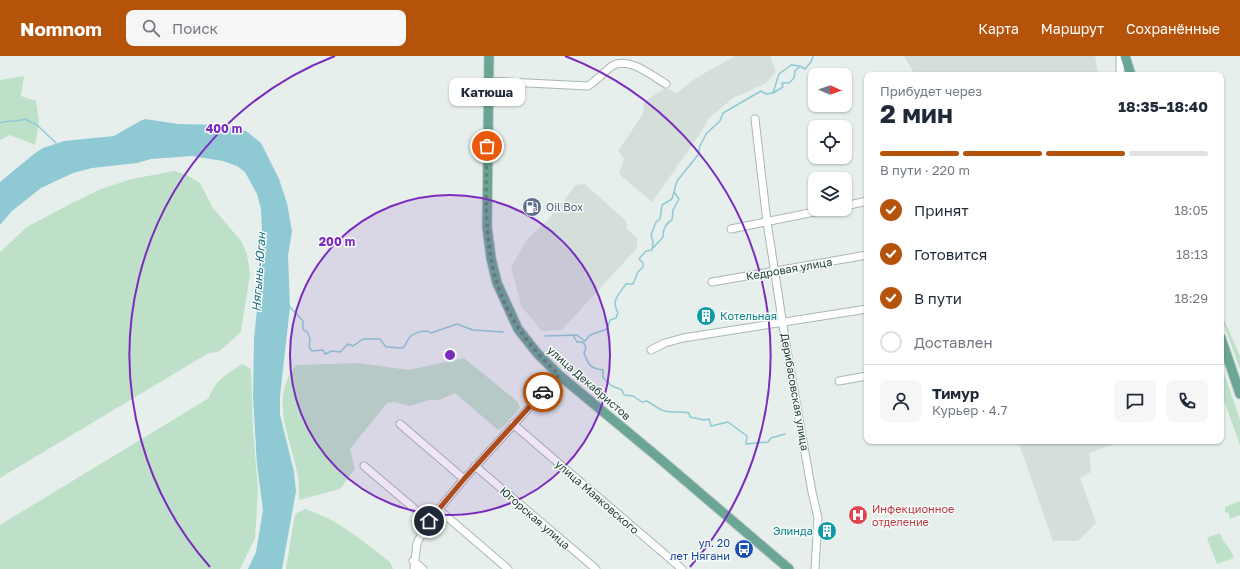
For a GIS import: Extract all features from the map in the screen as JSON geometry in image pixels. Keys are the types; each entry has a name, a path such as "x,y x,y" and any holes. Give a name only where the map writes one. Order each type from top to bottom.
{"main road":[{"name":"улица Декабристов","path":"489,56 486,213 493,271 503,300 518,329 537,353 559,375 659,458 788,569"},
{"path":"1125,56 1130,72"},
{"path":"1224,347 1240,394"}],"street":[{"path":"1120,56 1120,72"},
{"path":"488,81 588,86 613,66 623,63 632,65 666,84"},
{"name":"Дерибасовская улица","path":"755,119 783,323 812,492 818,512 815,569"},
{"path":"852,204 864,202"},
{"path":"731,229 808,213"},
{"name":"Кедровая улица","path":"712,282 864,256"},
{"path":"651,350 675,340 864,310"},
{"path":"414,569 413,561 419,537 429,521 475,466 559,375"},
{"path":"839,381 864,377"},
{"path":"400,424 464,479"},
{"name":"улица Маяковского","path":"513,424 682,569"},
{"path":"364,466 429,521"},
{"name":"Югорская улица","path":"475,466 596,569"},
{"path":"438,509 508,569"},
{"path":"413,561 423,569"}],"shaded area":[{"path":"735,56 770,56 776,72 766,83 733,98 708,119 700,134 652,202 619,174 624,159 618,151 643,114 644,102 665,88 677,93 696,78"},
{"path":"904,56 1095,56 1098,72 913,72"},
{"path":"585,184 626,221 627,229 637,238 637,248 562,330 542,331 521,306 511,267 528,238 548,220 576,185"},
{"path":"1019,444 1114,444 1089,453 1091,472 1080,478 1096,523 1078,541 1053,541"}],"green space":[{"path":"24,76 21,96 36,101 39,122 35,145 10,135 0,140 0,80"},
{"path":"174,171 187,175 200,183 213,208 242,242 247,255 250,274 241,332 220,351 207,354 0,478 0,252 27,227 101,189 132,179"},
{"path":"1224,320 1240,356 1240,369 1224,325"},
{"path":"464,358 518,402 520,408 502,428 498,430 455,393 439,400 429,400 409,406 395,402 387,403 350,449 355,469 340,489 299,500 298,475 286,431 283,404 284,391 288,378 296,365 358,363 409,370"},
{"path":"242,364 251,369 253,429 258,490 255,538 240,569 0,569 0,525 209,398 218,382"},
{"path":"1224,373 1240,420 1240,445 1224,400"},
{"path":"1240,501 1240,515 1230,519 1228,512 1225,513 1225,507"},
{"path":"305,509 329,519 350,531 390,562 393,569 286,569 295,514"},
{"path":"1220,533 1234,558 1217,564 1207,538"}],"water":[{"path":"145,119 178,124 221,125 246,131 261,143 279,179 287,203 292,231 288,256 290,307 280,396 280,415 294,472 296,491 282,569 248,569 256,552 263,510 257,465 253,397 254,339 263,249 261,209 257,194 245,172 237,166 223,161 192,156 151,159 137,163 92,168 73,173 41,188 12,211 0,225 0,182 34,154 43,148 64,141 114,136"}],"waterway":[{"path":"545,336 577,335 585,341 590,335 607,329 610,320 616,318 618,313 615,305 616,298 626,284 633,284 638,272 643,267 643,263 639,259 646,251 652,250 653,242 651,235 656,222 660,219 662,205 672,199 677,181 698,155 700,146 706,134 720,121 723,113 761,91 766,94 773,93 779,74 791,65 800,66 805,69 811,62 813,56"},
{"path":"773,93 783,87 782,83 789,83 794,78 795,71 800,66"},
{"path":"0,123 25,119 37,125 56,143"},
{"path":"653,248 663,237 665,227 672,220 673,210 679,199 674,192"},
{"path":"290,307 303,321 303,329 308,333 310,339 309,347 312,351 323,350 325,354 332,351 340,352 348,344 353,346 363,339 380,339 386,347 403,348 412,335 423,331 431,333 457,324 473,330 503,332"},
{"path":"573,335 577,342 583,342 586,347 584,353 590,365 603,370 603,378 612,386 622,390 624,395 633,396 642,402 647,401 663,410 689,413 690,417 704,420 709,419 711,426 728,422 747,436 746,444 768,442 771,438 785,434"}],"way so far":[{"path":"487,146 486,213 490,258 501,294 518,329 528,343 559,375 543,392"}],"place":[{"name":"Катюша","path":"487,146"},
{"name":"Oil Box","path":"532,207"},
{"name":"Котельная","path":"706,316"},
{"name":"Инфекционное отделение","path":"858,515"},
{"name":"Элинда","path":"827,531"},
{"name":"ул. 20 лет Нягани","path":"744,549"}],"route":[{"path":"429,521 464,479 543,392"}],"water label":[{"name":"Нягынь-Юган","path":"259,272"}]}
